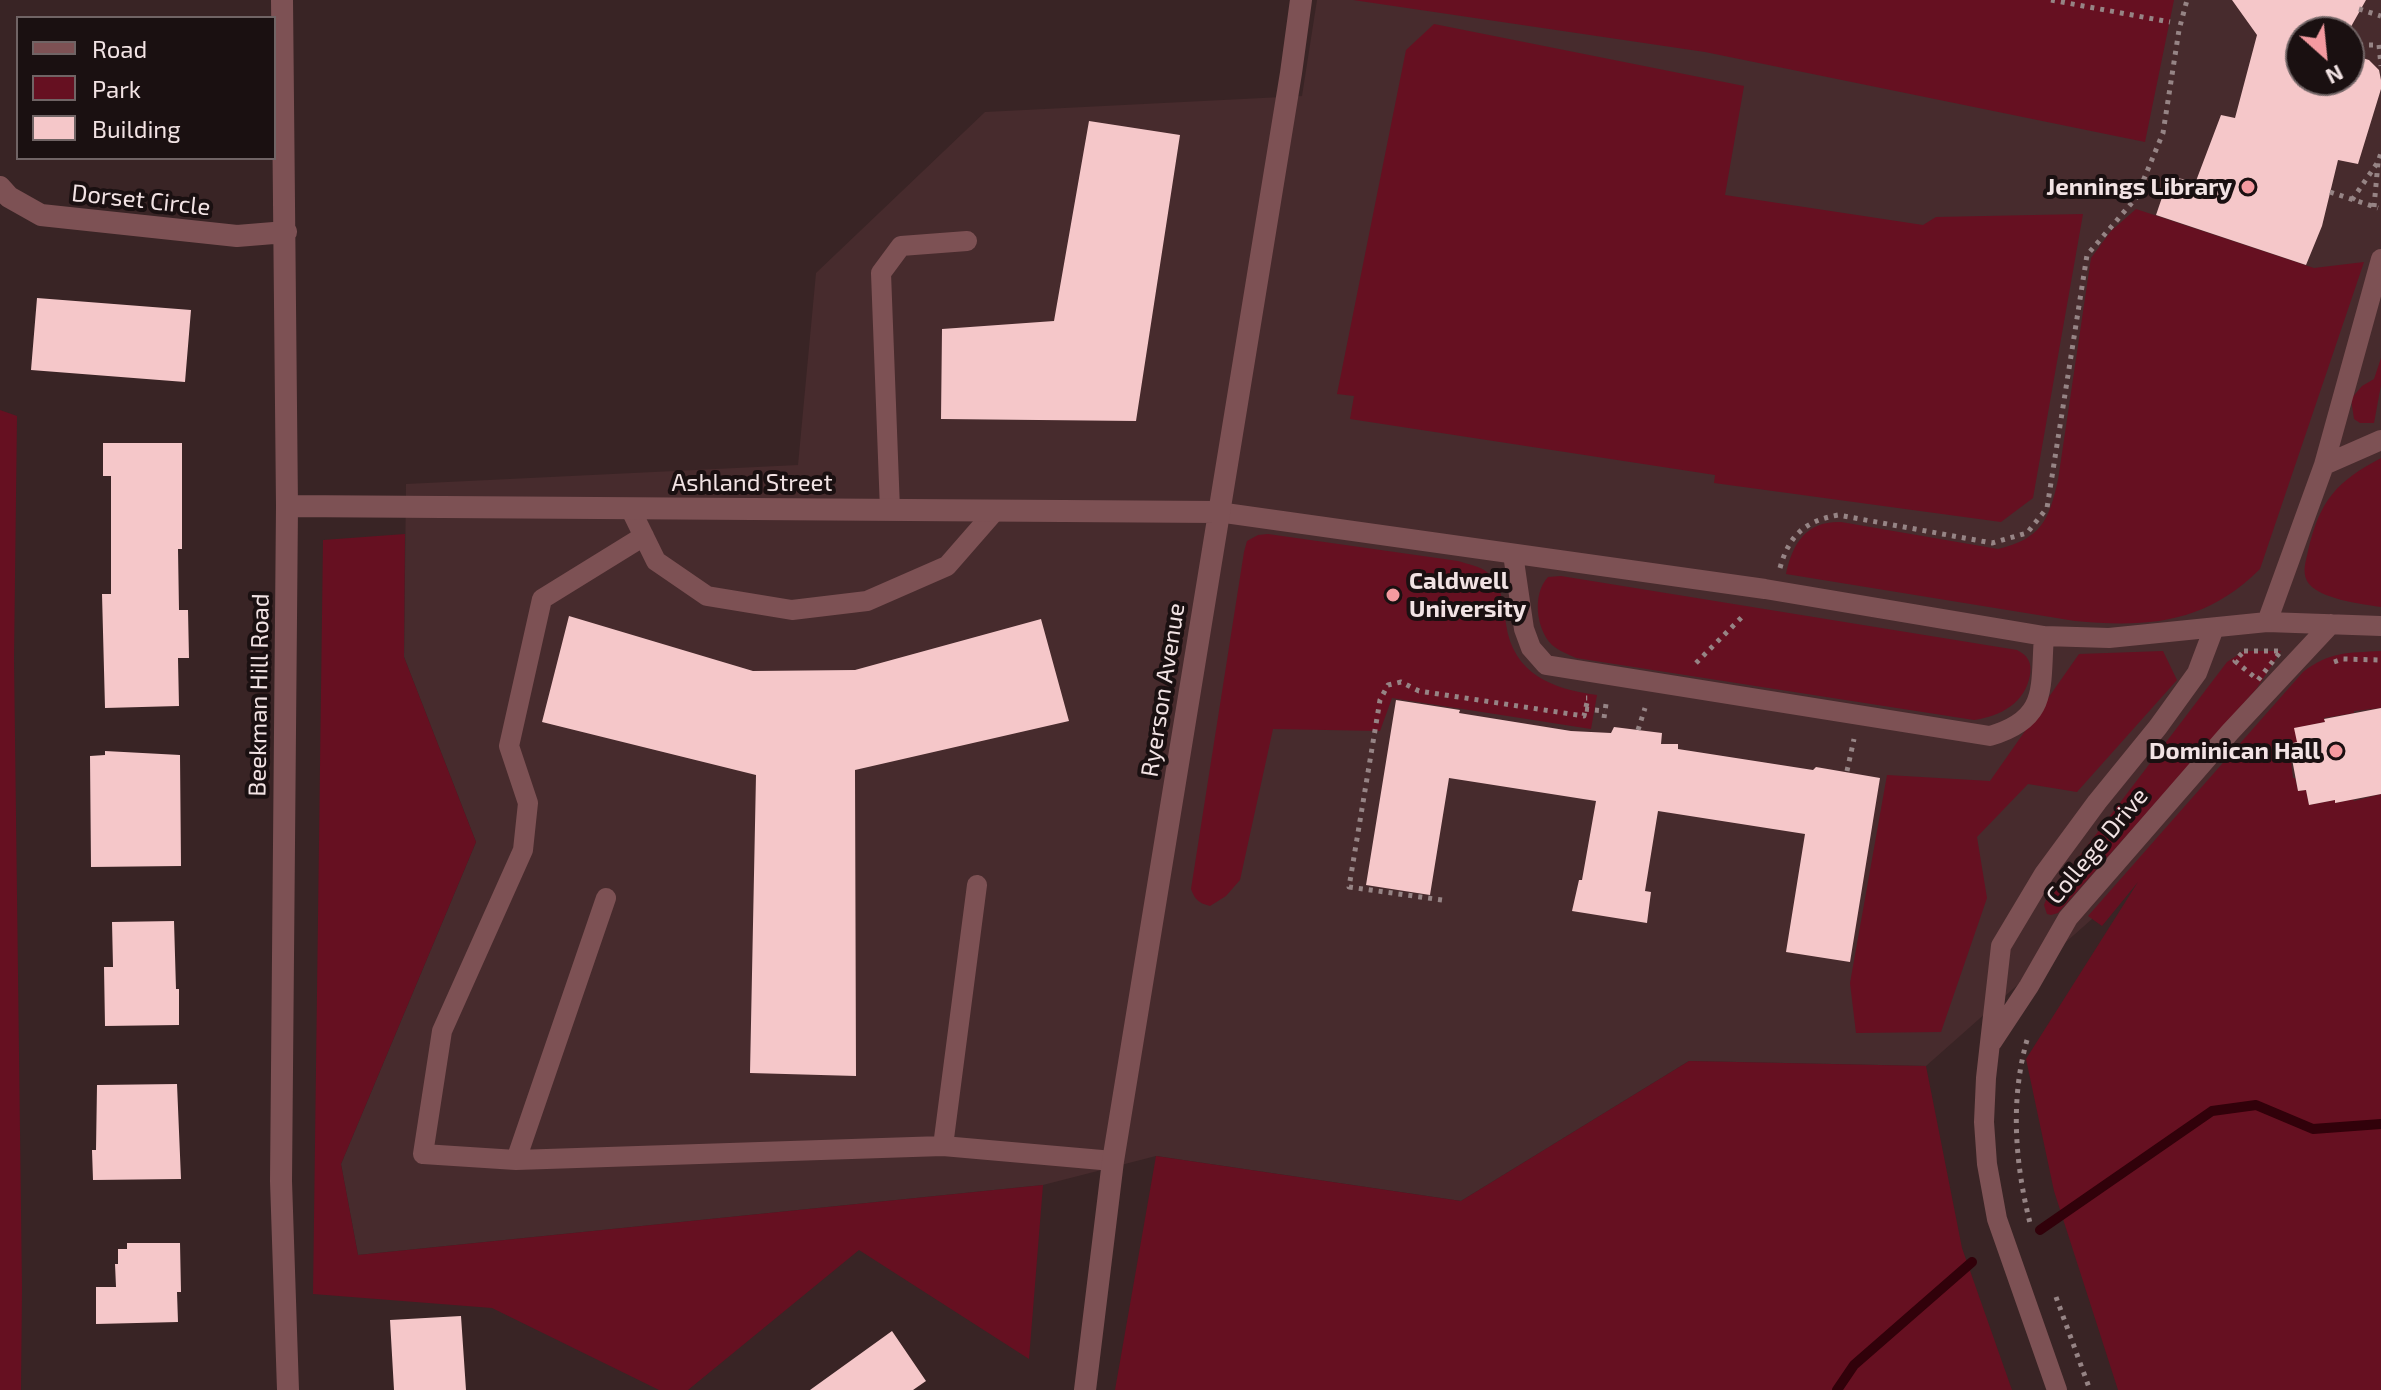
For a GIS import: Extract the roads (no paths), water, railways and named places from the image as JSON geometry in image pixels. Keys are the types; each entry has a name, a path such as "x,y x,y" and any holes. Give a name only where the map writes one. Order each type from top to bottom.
{"street":[{"name":"Beekman Hill Road","path":"282,0 287,506 281,1181 288,1390"},
{"name":"Ryerson Avenue","path":"1085,1390 1113,1161 1301,0"},
{"name":"Dorset Circle","path":"0,187 9,197 41,215 237,236 286,232"},
{"name":"Ashland Street","path":"287,506 1218,512"}],"lane":[{"path":"890,510 881,273 901,246 967,241"},
{"path":"2267,622 2324,465 2381,259"},
{"path":"2324,465 2381,440"},
{"path":"630,508 656,561 707,596 792,610 867,601 947,566 995,511"},
{"path":"1218,512 1765,589 2044,636 2109,638 2267,622 2381,626"},
{"path":"644,536 542,599 509,746 528,803 523,850 442,1031 423,1154 516,1160 943,1146 1113,1161"},
{"path":"1513,554 1524,629 1531,648 1546,665 1990,736 2010,730 2039,703 2044,636"},
{"name":"College Drive","path":"1990,1046 2068,918 2230,732 2331,624"},
{"name":"College Drive","path":"2057,1390 1997,1219 1987,1164 1984,1122 2001,946 2044,874 2197,673 2214,628"},
{"path":"943,1146 977,885"},
{"path":"516,1160 606,898"}],"waterway":[{"path":"2040,1230 2212,1111 2256,1105 2313,1129 2381,1124"},
{"path":"1837,1390 1854,1365 1972,1262"}],"place":[{"name":"Jennings Library","path":"2248,187"},
{"name":"Caldwell University","path":"1393,595"},
{"name":"Dominican Hall","path":"2336,751"}]}
